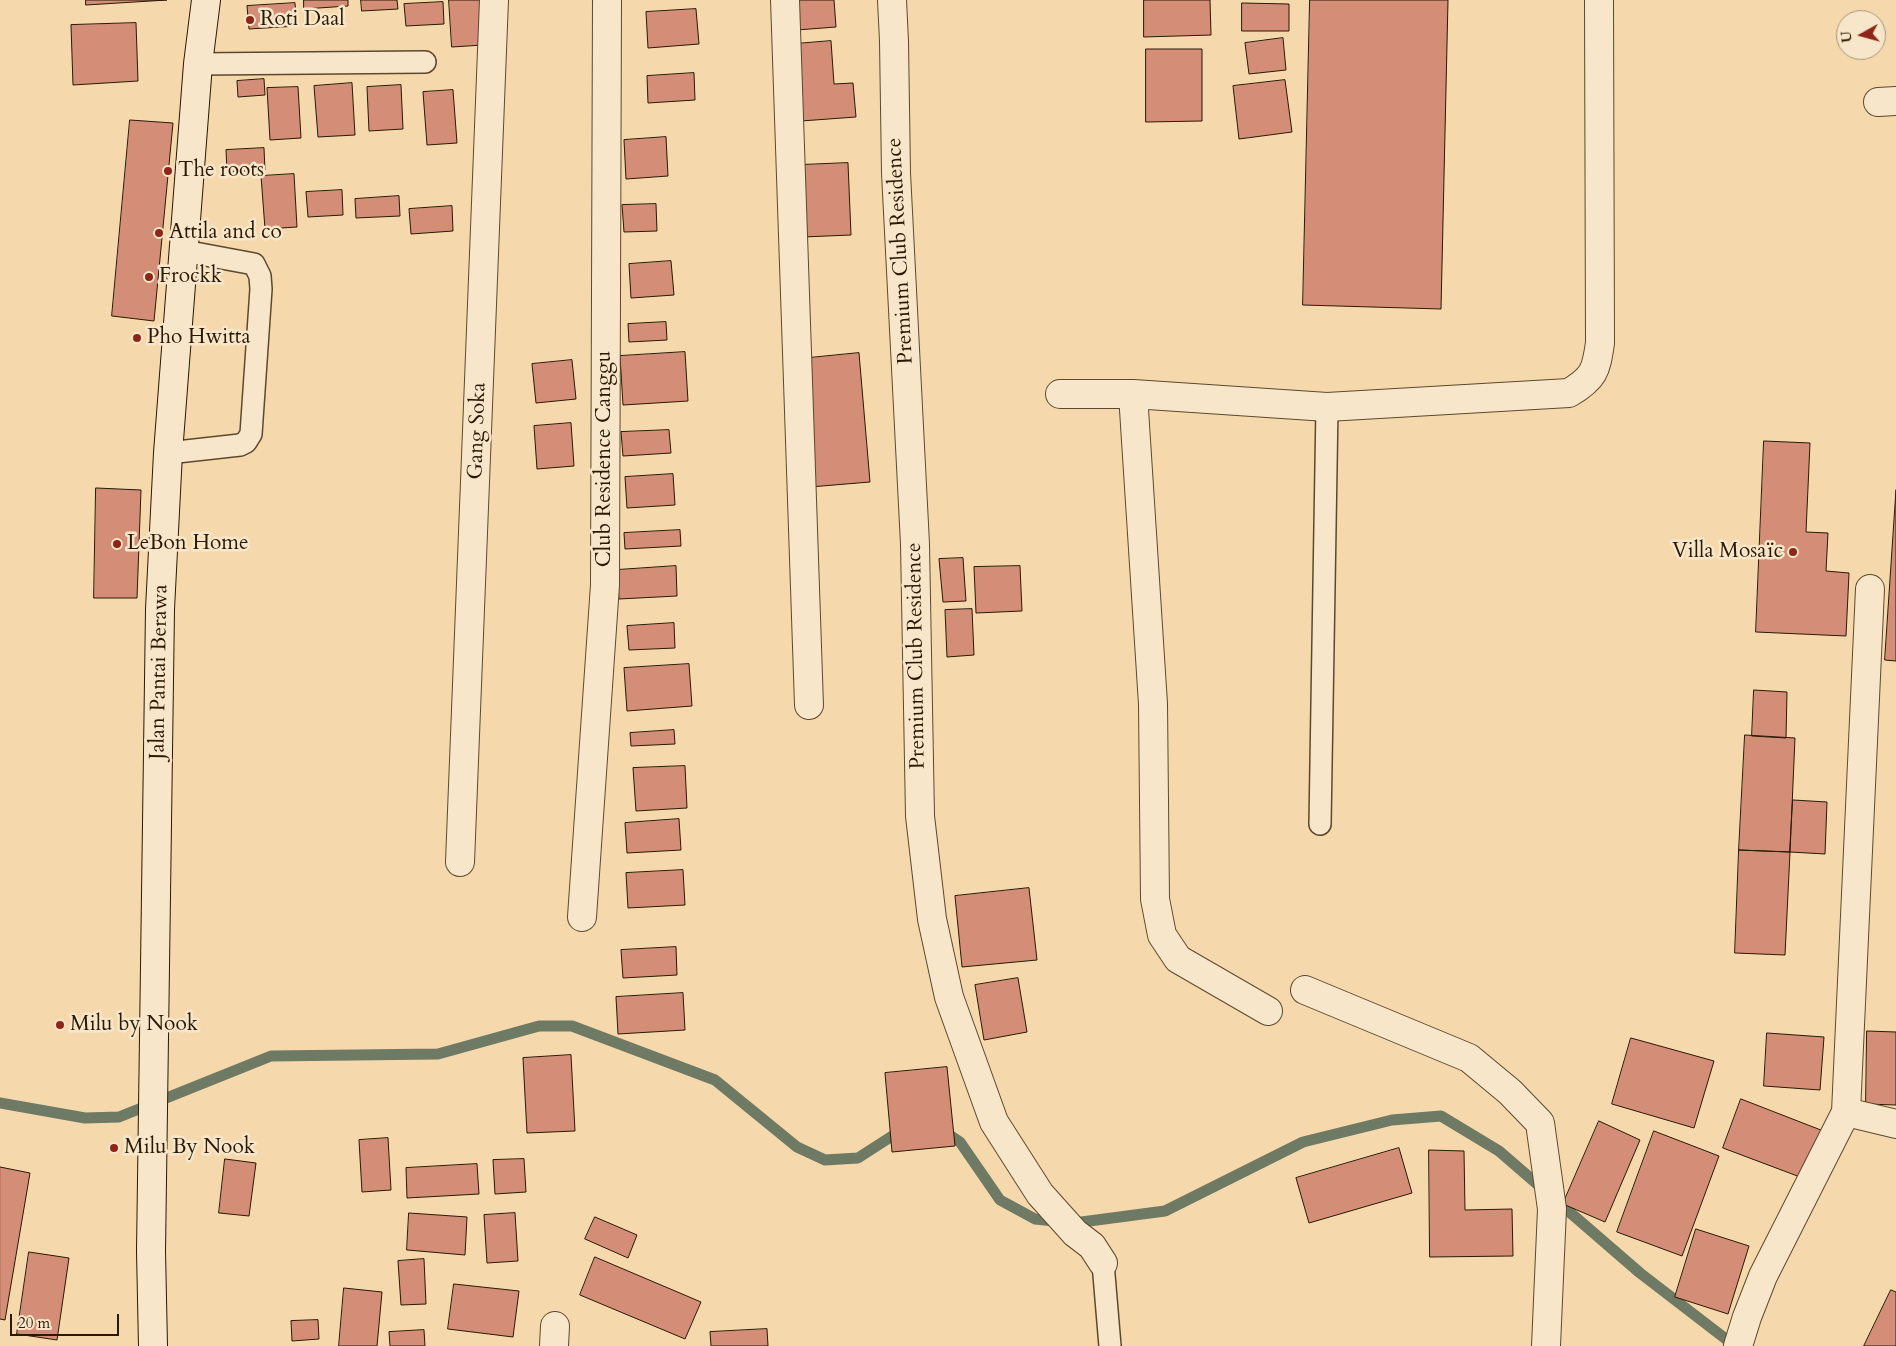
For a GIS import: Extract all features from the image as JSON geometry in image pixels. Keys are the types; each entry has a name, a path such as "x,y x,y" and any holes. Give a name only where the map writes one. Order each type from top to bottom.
{"street":[{"name":"Jalan Pantai Berawa","path":"153,1346 151,1250 160,629 168,453 198,64 206,0"},
{"name":"Gang Soka","path":"460,862 494,0"},
{"name":"Club Residence Canggu","path":"582,917 605,585 607,0"},
{"path":"785,0 809,705"},
{"name":"Premium Club Residence","path":"892,0 896,173 915,544 920,816 932,919 949,997 994,1122 1040,1194 1066,1223 1092,1246 1103,1263"},
{"path":"1060,394 1133,394 1326,406 1569,393 1586,382 1597,364 1600,343 1599,0"},
{"path":"1133,394 1153,704 1156,899 1158,918 1162,935 1178,959 1268,1010"},
{"path":"1738,1346 1763,1276 1846,1112 1870,590"},
{"path":"1305,990 1469,1058 1510,1092 1540,1123 1552,1209 1546,1346"},
{"path":"1846,1112 1896,1124"}],"lane":[{"path":"198,64 425,62"},
{"path":"168,453 240,446 246,442 251,434 261,290 260,276 254,264 184,252"},
{"path":"1320,824 1326,406"},
{"path":"1103,1263 1110,1346"}],"building":[{"path":"86,0 167,0 86,5"},
{"path":"304,0 348,0 348,6 304,9"},
{"path":"361,0 397,0 398,9 362,11"},
{"path":"449,0 480,0 483,45 452,47"},
{"path":"795,0 834,0 836,27 797,30"},
{"path":"1144,0 1210,0 1211,35 1144,37"},
{"path":"1310,0 1448,0 1441,309 1303,305"},
{"path":"443,2 444,24 406,26 404,4"},
{"path":"295,3 297,26 249,29 247,6"},
{"path":"1242,3 1289,4 1289,31 1242,31"},
{"path":"696,9 699,44 648,48 646,12"},
{"path":"136,23 138,81 73,85 71,25"},
{"path":"1283,38 1286,70 1249,74 1245,43"},
{"path":"831,41 834,84 853,83 856,117 801,121 795,44"},
{"path":"1146,49 1202,49 1202,121 1146,122"},
{"path":"694,73 695,100 648,103 647,76"},
{"path":"264,79 265,95 238,97 237,81"},
{"path":"1285,80 1292,132 1239,139 1233,86"},
{"path":"352,83 355,135 318,137 314,86"},
{"path":"401,85 403,129 369,131 367,87"},
{"path":"298,87 301,138 270,140 267,88"},
{"path":"453,90 457,143 427,145 423,92"},
{"path":"130,120 173,123 154,321 112,316"},
{"path":"666,137 668,176 626,179 624,140"},
{"path":"264,148 265,170 227,172 226,150"},
{"path":"848,163 851,235 803,237 800,165"},
{"path":"294,174 297,227 265,229 261,176"},
{"path":"342,190 343,215 308,217 306,192"},
{"path":"399,196 400,216 356,218 355,199"},
{"path":"656,204 657,231 624,232 622,205"},
{"path":"452,206 453,231 411,234 409,209"},
{"path":"671,261 674,295 631,298 629,264"},
{"path":"666,322 667,340 629,342 628,324"},
{"path":"685,352 688,401 623,405 620,356"},
{"path":"859,353 870,482 810,487 799,359"},
{"path":"572,360 576,399 536,403 532,364"},
{"path":"571,423 574,466 537,469 534,426"},
{"path":"669,430 671,453 623,456 621,432"},
{"name":"Villa Mosaïc","path":"1764,441 1810,443 1806,532 1828,533 1826,571 1849,573 1846,636 1756,632"},
{"path":"673,474 675,505 627,508 625,477"},
{"name":"LeBon Home","path":"96,488 141,490 137,598 94,598"},
{"path":"1896,490 1896,661 1885,660"},
{"path":"680,530 681,546 625,549 624,533"},
{"path":"963,558 966,601 943,602 939,559"},
{"path":"676,566 677,596 619,599 617,570"},
{"path":"1020,566 1022,611 976,613 974,567"},
{"path":"972,609 974,655 947,657 945,610"},
{"path":"674,623 675,648 629,650 627,626"},
{"path":"689,664 692,706 627,711 624,668"},
{"path":"1754,690 1787,692 1786,738 1752,736"},
{"path":"674,730 675,744 631,746 630,733"},
{"path":"1745,735 1795,738 1790,852 1739,850"},
{"path":"685,766 687,808 636,811 633,768"},
{"path":"1793,800 1827,802 1825,854 1790,852"},
{"path":"679,819 681,850 627,853 625,823"},
{"path":"1739,850 1790,852 1785,955 1735,953"},
{"path":"683,870 685,905 628,908 626,873"},
{"path":"1029,888 1037,960 962,967 955,896"},
{"path":"676,947 677,975 623,978 621,950"},
{"path":"1018,978 1027,1032 984,1040 975,985"},
{"path":"683,993 685,1030 618,1034 616,997"},
{"path":"1867,1031 1896,1032 1896,1105 1866,1104"},
{"path":"1767,1033 1824,1037 1820,1090 1764,1086"},
{"path":"1631,1038 1714,1061 1694,1128 1612,1104"},
{"path":"571,1055 575,1131 527,1133 523,1058"},
{"path":"947,1067 955,1146 892,1152 885,1073"},
{"path":"1741,1099 1826,1132 1808,1180 1723,1148"},
{"path":"1599,1121 1640,1140 1605,1222 1563,1204"},
{"path":"1654,1131 1719,1156 1682,1256 1617,1232"},
{"path":"388,1138 391,1190 362,1192 359,1140"},
{"path":"1399,1148 1412,1193 1309,1223 1296,1178"},
{"path":"1429,1150 1464,1151 1465,1210 1512,1209 1513,1256 1430,1257"},
{"path":"225,1159 256,1163 249,1216 219,1213"},
{"path":"524,1159 526,1192 495,1194 493,1160"},
{"path":"477,1164 479,1194 407,1198 406,1168"},
{"path":"0,1167 30,1173 5,1320 0,1319"},
{"path":"409,1213 467,1217 465,1255 407,1250"},
{"path":"515,1213 518,1261 487,1263 484,1215"},
{"path":"595,1217 637,1235 628,1258 585,1239"},
{"path":"1696,1229 1749,1246 1728,1314 1675,1297"},
{"path":"29,1252 69,1258 57,1340 17,1334"},
{"path":"595,1257 701,1302 685,1339 580,1295"},
{"path":"424,1259 426,1304 401,1305 398,1261"},
{"path":"454,1284 519,1291 513,1337 448,1329"},
{"path":"344,1288 382,1292 377,1346 339,1346"},
{"path":"1891,1290 1896,1292 1896,1346 1864,1346"},
{"path":"318,1320 319,1339 292,1341 291,1321"},
{"path":"767,1329 768,1346 711,1346 710,1332"},
{"path":"424,1330 425,1346 390,1346 389,1332"}],"waterway":[{"path":"0,1103 85,1118 119,1117 271,1056 438,1054 539,1026 572,1026 715,1080 797,1147 825,1160 858,1158 903,1129"},
{"path":"942,1130 960,1142 1000,1200 1035,1219 1074,1223 1165,1211 1303,1142 1392,1120 1441,1116 1499,1151 1640,1273 1735,1346"}],"place":[{"name":"Roti Daal","path":"250,20"},
{"name":"The roots","path":"168,171"},
{"name":"Attila and co","path":"159,233"},
{"name":"Frockk","path":"149,277"},
{"name":"Pho Hwitta","path":"137,338"},
{"name":"LeBon Home","path":"117,544"},
{"name":"Villa Mosaïc","path":"1793,552"},
{"name":"Milu by Nook","path":"60,1025"},
{"name":"Milu By Nook","path":"114,1148"}]}
